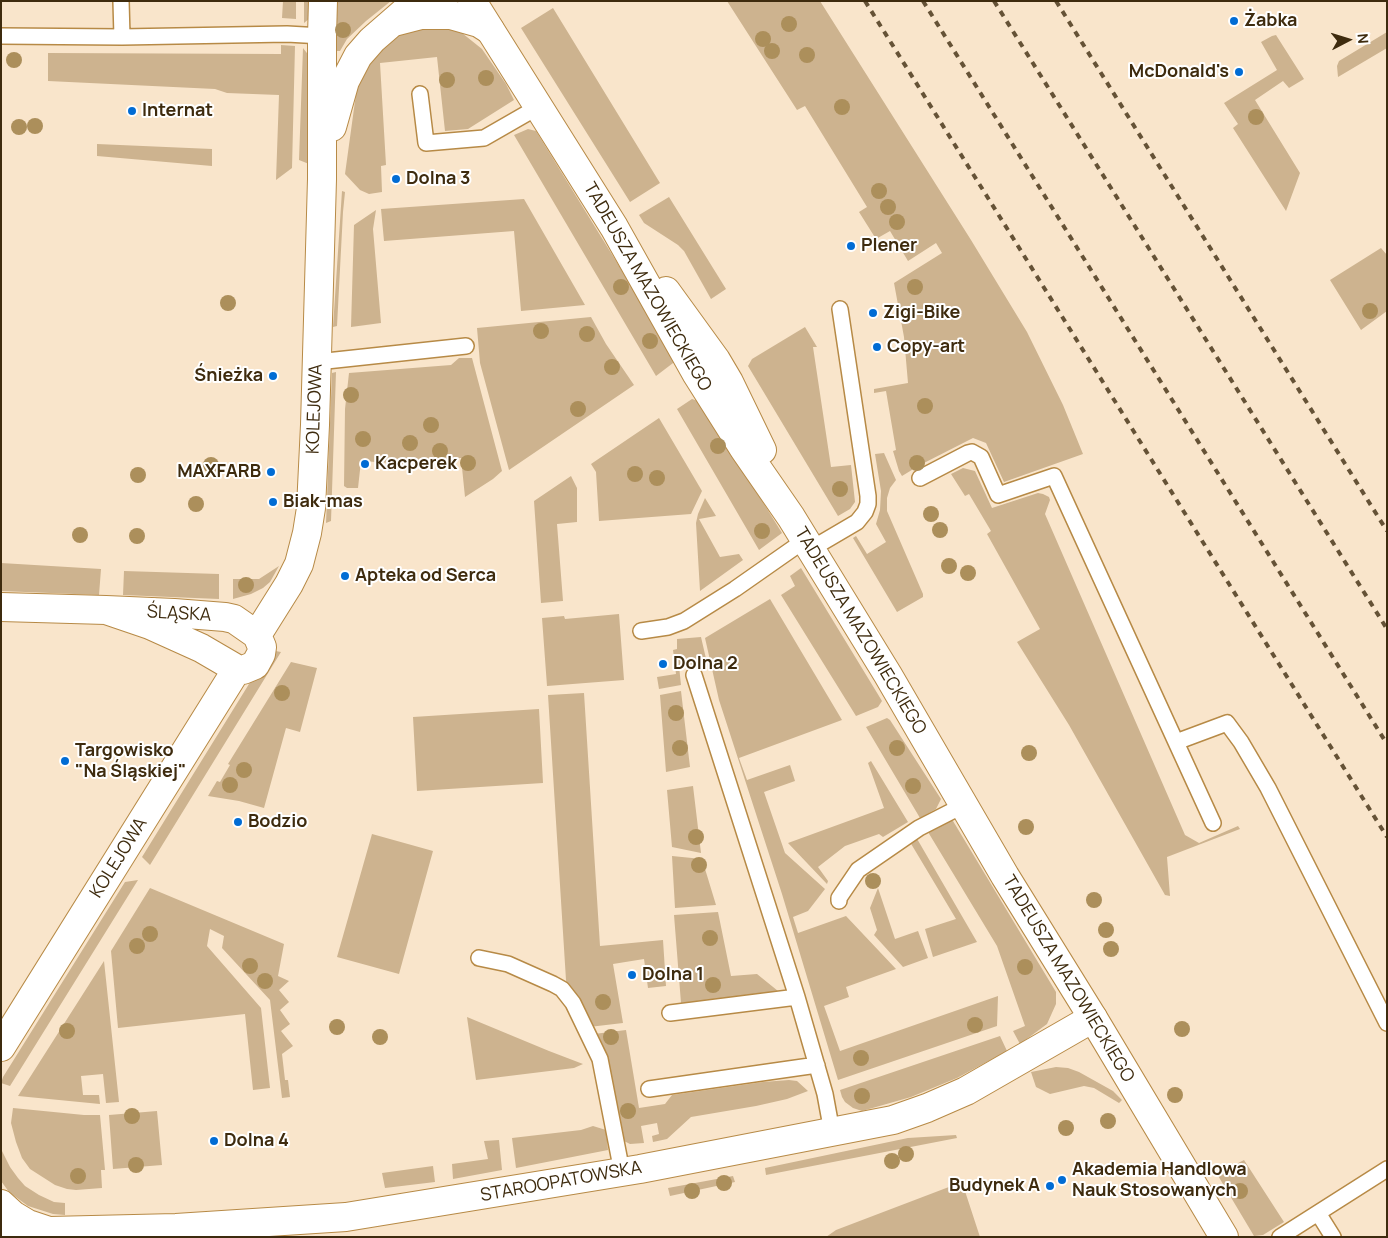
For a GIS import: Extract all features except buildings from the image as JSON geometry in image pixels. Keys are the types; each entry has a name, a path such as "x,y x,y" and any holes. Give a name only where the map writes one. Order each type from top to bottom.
{"street":[{"name":"KOLEJOWA","path":"253,632 289,584 299,564 307,534 313,467 317,362 322,170 323,1"},
{"name":"KOLEJOWA","path":"322,170 337,105 345,81 358,56 372,40 417,1"},
{"name":"TADEUSZA MAZOWIECKIEGO","path":"472,1 614,227 696,373 744,449 792,517 888,675 1005,876 1093,1018 1224,1237"},
{"path":"394,22 421,15 451,15 479,22 490,30"},
{"name":"ŚLĄSKA","path":"1,607 219,616 234,619 253,632"},
{"name":"ŚLĄSKA","path":"106,610 150,625 201,648 231,666"},
{"path":"231,666 250,668 259,660 262,647 253,632"},
{"name":"KOLEJOWA","path":"1,1047 231,666"},
{"name":"STAROOPATOWSKA","path":"1,1234 176,1228 295,1228 346,1217 622,1172 893,1120 927,1108 966,1090 1093,1018"},
{"path":"1,1204 13,1215 28,1224 50,1231"}],"lane":[{"path":"122,1 122,37"},
{"path":"1,36 122,37 287,34 322,36"},
{"path":"420,94 426,143 484,138 538,107"},
{"path":"641,631 668,627 684,621 808,544 857,522 865,512 868,496 840,309"},
{"path":"317,362 466,346"},
{"path":"920,478 972,452 981,457 998,495 1054,476 1213,823"},
{"path":"694,675 797,997 825,1094 832,1132"},
{"path":"1176,742 1227,723 1241,742 1268,788 1387,1024"},
{"path":"839,901 839,898 858,870 919,828 964,805"},
{"path":"479,958 508,964 530,973 562,989 573,1003 600,1059 622,1172"},
{"path":"670,1012 797,997"},
{"path":"649,1089 816,1065"},
{"path":"1280,1237 1387,1169"},
{"path":"1318,1213 1333,1237"}],"shaded area":[{"path":"283,1 296,1 296,19 282,18"},
{"path":"304,1 312,1 310,18 304,23"},
{"path":"334,1 391,1 347,39 340,51 336,51 334,48"},
{"path":"727,1 820,1 1027,332 1063,405 1083,454 1004,482 986,443 973,438 902,476 893,451 896,450 886,391 874,393 874,389 908,383 904,337 894,283 942,253 936,243 908,261 890,231 876,239 859,212 867,207 805,106 797,110"},
{"path":"553,8 660,183 630,202 521,28"},
{"path":"436,26 462,33 482,49 506,84 514,100 468,129 445,131 437,57 380,63 386,165 381,166 382,192 369,194 360,190 345,174 361,71 397,34 420,27"},
{"path":"1387,32 1387,48 1338,77 1337,66 1339,61"},
{"path":"1276,35 1304,79 1289,88 1283,81 1255,100 1300,173 1286,211 1233,128 1238,124 1224,103 1277,70 1261,42"},
{"path":"281,45 295,46 292,168 276,180 279,95 227,93 215,89 48,81 48,53 281,54"},
{"path":"303,48 310,57 309,164 299,160"},
{"path":"528,129 536,131 677,360 656,376 514,135"},
{"path":"97,144 212,149 212,166 97,156"},
{"path":"342,191 345,192 337,326 333,327"},
{"path":"669,197 726,289 711,299 684,251 644,223 639,215"},
{"path":"524,199 585,305 521,311 514,231 384,241 381,209"},
{"path":"376,210 373,229 381,323 351,327 354,225"},
{"path":"1381,248 1387,255 1387,311 1361,330 1330,280"},
{"path":"591,317 606,344 634,385 509,470 480,363 477,328"},
{"path":"805,327 817,347 813,347 831,467 851,465 855,502 850,509 838,516 748,366 752,359"},
{"path":"459,358 472,358 502,471 465,497 461,458 421,460 407,464 361,461 358,488 347,488 344,486 345,409 349,373 451,365"},
{"path":"336,372 331,521 326,523 332,373"},
{"path":"692,399 701,402 782,533 759,550 677,409"},
{"path":"659,418 702,491 691,514 599,521 596,472 591,464"},
{"path":"884,453 896,480 890,488 887,498 887,511 923,594 923,597 897,612 853,538 856,536 867,554 886,542 876,524 880,510 881,491 875,454"},
{"path":"963,468 975,471 992,508 1038,493 1049,497 1050,500 1045,514 1185,835 1199,843 1238,826 1240,829 1167,857 1170,896 1165,895 1069,725 1017,642 1040,629 987,534 991,531 969,494 965,496 951,474"},
{"path":"571,476 577,488 577,522 557,524 563,601 541,603 534,501"},
{"path":"705,498 716,516 699,519 720,557 739,554 743,560 700,591 696,523"},
{"path":"1,563 101,569 99,595 1,591"},
{"path":"279,566 270,582 263,588 251,594 233,599 233,579 259,579"},
{"path":"801,568 882,701 878,707 856,716 781,595 795,586 790,576"},
{"path":"124,571 219,574 219,599 123,595"},
{"path":"770,599 842,720 739,758 747,780 790,765 795,781 764,792 785,853 825,889 808,911 793,917 798,933 846,916 896,969 846,987 849,997 824,1006 840,1051 998,996 997,1026 838,1080 782,894 719,700 705,638"},
{"path":"619,614 624,680 547,686 542,618 564,616 565,619"},
{"path":"701,637 707,663 679,666 681,685 659,689 657,677 676,674 673,650 677,649 677,639"},
{"path":"270,650 281,652 150,865 142,857"},
{"path":"291,662 317,668 300,732 286,728 264,808 239,801 208,796 217,781 220,782 230,765 228,764"},
{"path":"681,691 690,767 666,772 660,695"},
{"path":"584,693 600,946 663,940 666,986 648,988 644,959 613,964 623,1023 589,1027 568,989 566,980 548,695"},
{"path":"539,709 543,783 417,791 413,717"},
{"path":"887,718 941,799 936,809 920,818 866,727"},
{"path":"871,761 908,822 883,837 879,834 845,846 818,867 828,881 827,884 788,843 884,808 868,763"},
{"path":"693,786 701,853 672,847 667,790"},
{"path":"953,821 1056,992 1056,1004 1047,1024 1020,1044 1013,1031 1025,1026 997,946 928,832"},
{"path":"372,834 433,851 399,974 337,957"},
{"path":"916,837 977,942 933,957 925,929 956,919 910,842"},
{"path":"672,856 702,859 716,905 675,908"},
{"path":"138,880 10,1086 1,1083 125,882"},
{"path":"150,888 284,944 278,976 289,981 279,990 289,1002 280,1010 290,1024 281,1031 293,1046 282,1054 285,1080 288,1080 290,1097 282,1098 270,1000 222,948 224,936 210,929 207,946 261,1008 270,1088 253,1090 245,1014 118,1028 111,951"},
{"path":"878,888 895,939 918,931 928,958 903,967 874,935 877,930 870,908"},
{"path":"718,912 731,976 757,974 778,991 681,1003 674,915"},
{"path":"104,961 119,1102 106,1103 103,1074 81,1076 83,1095 99,1095 100,1104 18,1096"},
{"path":"467,1017 583,1064 574,1068 476,1080"},
{"path":"626,1030 639,1108 665,1104 672,1095 763,1082 797,1081 808,1091 787,1099 756,1106 691,1117 667,1139 653,1142 652,1136 659,1134 657,1123 641,1126 644,1143 630,1144 624,1141 620,1133 609,1064 603,1048 594,1034"},
{"path":"1000,1036 1007,1051 957,1078 911,1097 862,1111 853,1108 842,1097 840,1090"},
{"path":"1056,1067 1068,1068 1079,1072 1113,1091 1122,1100 1119,1103 1094,1088 1084,1086 1050,1094 1036,1087 1031,1072"},
{"path":"13,1108 100,1115 105,1170 101,1170 102,1188 67,1189 55,1185 30,1169 22,1158 16,1142 11,1123"},
{"path":"157,1111 162,1165 113,1169 109,1115"},
{"path":"593,1126 606,1130 608,1150 516,1168 512,1138 581,1130"},
{"path":"956,1135 957,1138 766,1175 765,1168 908,1138"},
{"path":"499,1140 502,1170 453,1179 452,1164 488,1159 484,1141"},
{"path":"1,1149 10,1167 25,1186 54,1202 65,1203 65,1215 53,1214 28,1206 9,1192 1,1181"},
{"path":"1244,1160 1284,1222 1263,1235 1254,1236 1217,1174"},
{"path":"433,1166 435,1182 385,1188 382,1173"},
{"path":"733,1176 735,1182 670,1196 668,1188"},
{"path":"962,1182 980,1237 826,1237 836,1230"}],"railway":[{"path":"865,1 1387,837"},
{"path":"923,1 1387,744"},
{"path":"994,1 1387,629"},
{"path":"1056,1 1387,531"}],"place":[{"name":"Żabka","path":"1234,21"},
{"name":"McDonald's","path":"1239,72"},
{"name":"Internat","path":"132,111"},
{"name":"Dolna 3","path":"396,179"},
{"name":"Plener","path":"851,246"},
{"name":"Zigi-Bike","path":"873,313"},
{"name":"Copy-art","path":"877,347"},
{"name":"Śnieżka","path":"273,376"},
{"name":"Kacperek","path":"365,464"},
{"name":"MAXFARB","path":"271,472"},
{"name":"Biak-mas","path":"273,502"},
{"name":"Apteka od Serca","path":"345,576"},
{"name":"Dolna 2","path":"663,664"},
{"name":"Targowisko \"Na Śląskiej\"","path":"65,761"},
{"name":"Bodzio","path":"238,822"},
{"name":"Dolna 1","path":"632,975"},
{"name":"Dolna 4","path":"214,1141"},
{"name":"Akademia Handlowa Nauk Stosowanych","path":"1062,1180"},
{"name":"Budynek A","path":"1050,1186"}]}
